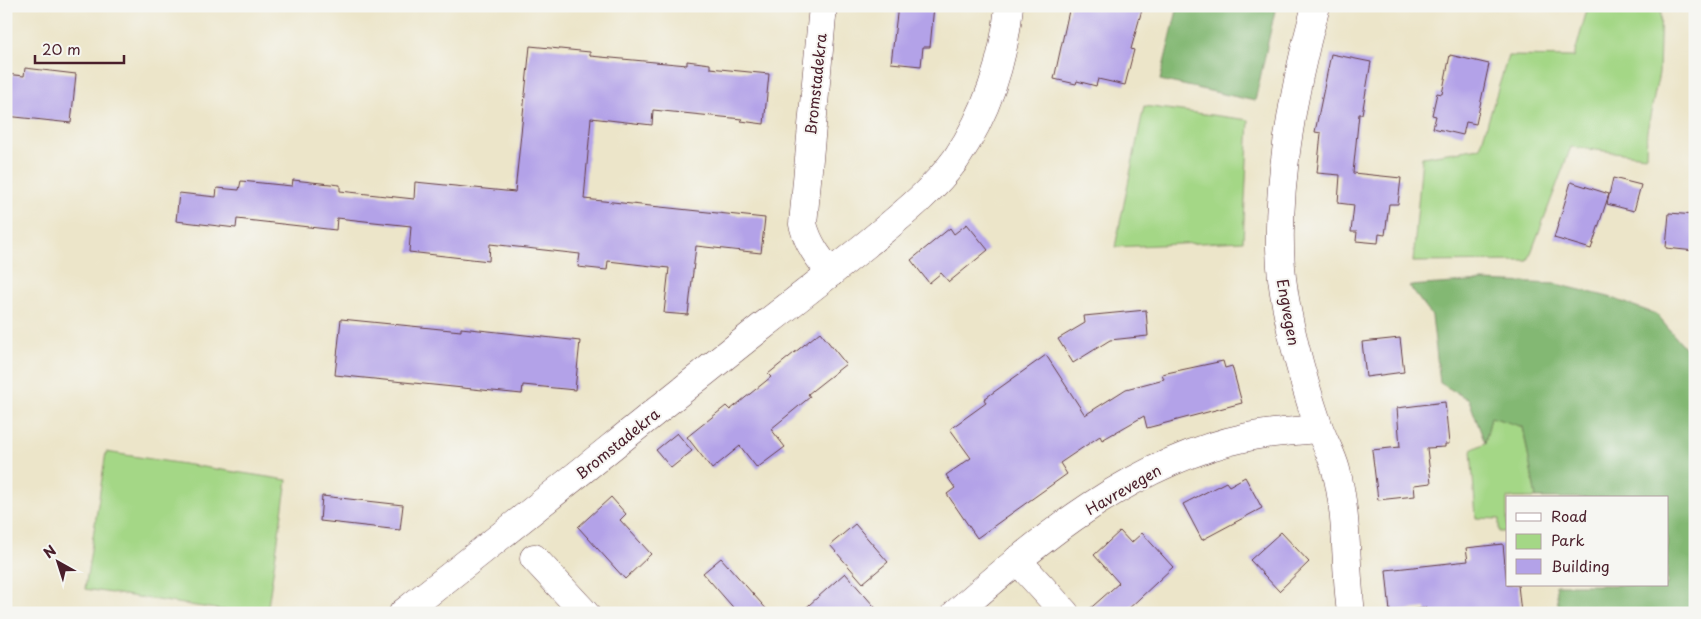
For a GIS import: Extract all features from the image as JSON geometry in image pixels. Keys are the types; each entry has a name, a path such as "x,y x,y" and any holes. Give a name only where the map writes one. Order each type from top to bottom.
{"street":[{"name":"Bromstadekra","path":"823,6 803,224 806,238 812,249 831,273"},
{"name":"Bromstadekra","path":"403,613 831,273 902,215 932,187 955,159 974,128 991,92 1002,59 1009,6"},
{"name":"Engvegen","path":"1316,6 1306,44 1287,152 1281,201 1280,242 1283,287 1294,347 1319,429 1336,470 1341,495 1351,613"},
{"name":"Havrevegen","path":"956,613 1050,533 1096,502 1155,468 1206,448 1248,437 1319,429"},
{"path":"534,558 585,613"},
{"path":"1016,560 1065,613"}],"green space":[{"path":"1178,6 1276,6 1255,101 1160,80"},
{"path":"1588,6 1661,6 1659,73 1647,131 1646,156 1571,147 1528,261 1413,262 1422,157 1480,148 1508,56 1574,57"},
{"path":"1144,106 1249,120 1243,241 1115,247"},
{"path":"1483,281 1556,284 1609,297 1656,314 1695,360 1695,600 1691,613 1559,613 1556,586 1668,586 1668,496 1536,496 1523,427 1491,417 1485,443 1469,400 1440,383 1432,316 1409,286"},
{"path":"1491,416 1523,427 1536,496 1506,496 1506,532 1499,532 1499,519 1476,518 1471,450 1485,443"},
{"path":"106,452 287,480 267,613 242,613 85,589"}],"building":[{"path":"898,6 934,6 930,47 923,47 921,66 891,63"},
{"path":"1070,6 1143,6 1131,49 1134,50 1125,85 1098,79 1096,86 1077,81 1076,84 1054,79"},
{"path":"530,46 590,52 590,56 687,65 687,61 710,64 710,68 769,74 764,124 741,121 742,119 653,110 652,125 591,118 584,199 765,218 761,253 696,246 688,315 664,313 669,268 608,261 607,270 578,267 580,254 490,244 489,261 409,252 411,226 337,218 336,230 237,219 236,228 176,221 179,193 216,197 217,188 239,190 241,181 292,186 293,180 340,185 340,191 414,199 415,182 515,192"},
{"path":"1331,54 1371,62 1362,114 1359,114 1353,173 1401,178 1398,204 1389,204 1385,235 1379,234 1378,243 1356,241 1357,232 1351,232 1354,205 1338,203 1340,175 1317,173 1321,133 1315,132"},
{"path":"1450,55 1489,64 1476,124 1466,122 1463,135 1433,128 1436,116 1432,115 1437,93 1442,94"},
{"path":"25,68 76,74 71,123 6,116 6,74 24,76"},
{"path":"1613,178 1641,185 1634,211 1607,204"},
{"path":"1571,182 1609,194 1591,249 1554,238"},
{"path":"1669,213 1695,215 1695,251 1666,248"},
{"path":"967,224 988,250 949,282 941,273 929,283 911,260 950,228 954,234"},
{"path":"1146,310 1148,336 1110,340 1073,363 1058,339 1085,323 1084,316"},
{"path":"341,319 461,331 461,328 580,341 575,390 523,385 522,394 335,375"},
{"path":"820,332 846,364 808,394 810,397 771,429 785,447 757,468 740,446 712,469 687,437 726,406 730,410 771,377 768,374"},
{"path":"1400,338 1404,372 1366,377 1362,342"},
{"path":"1046,355 1085,415 1126,389 1164,379 1162,374 1223,361 1225,368 1232,366 1242,403 1147,428 1144,416 1102,440 1100,436 1060,463 1067,474 977,538 947,494 955,488 946,475 971,458 950,429 986,403 984,399"},
{"path":"1445,402 1449,444 1445,444 1445,447 1427,448 1431,483 1414,485 1415,496 1378,500 1372,450 1400,447 1397,408"},
{"path":"677,433 692,451 671,468 656,450"},
{"path":"1245,477 1262,508 1202,540 1183,504 1226,482 1229,486"},
{"path":"322,496 403,505 400,530 320,521"},
{"path":"611,497 626,514 620,520 651,554 625,579 578,527"},
{"path":"855,524 888,562 863,583 830,545"},
{"path":"1120,531 1131,543 1142,533 1173,567 1124,613 1085,613 1119,583 1094,555"},
{"path":"1281,532 1309,562 1279,591 1250,560"},
{"path":"1503,544 1506,586 1518,586 1521,613 1426,613 1426,608 1390,612 1386,570 1468,561 1466,548"},
{"path":"721,558 770,613 738,613 703,573"},
{"path":"845,573 880,613 800,613"}]}
